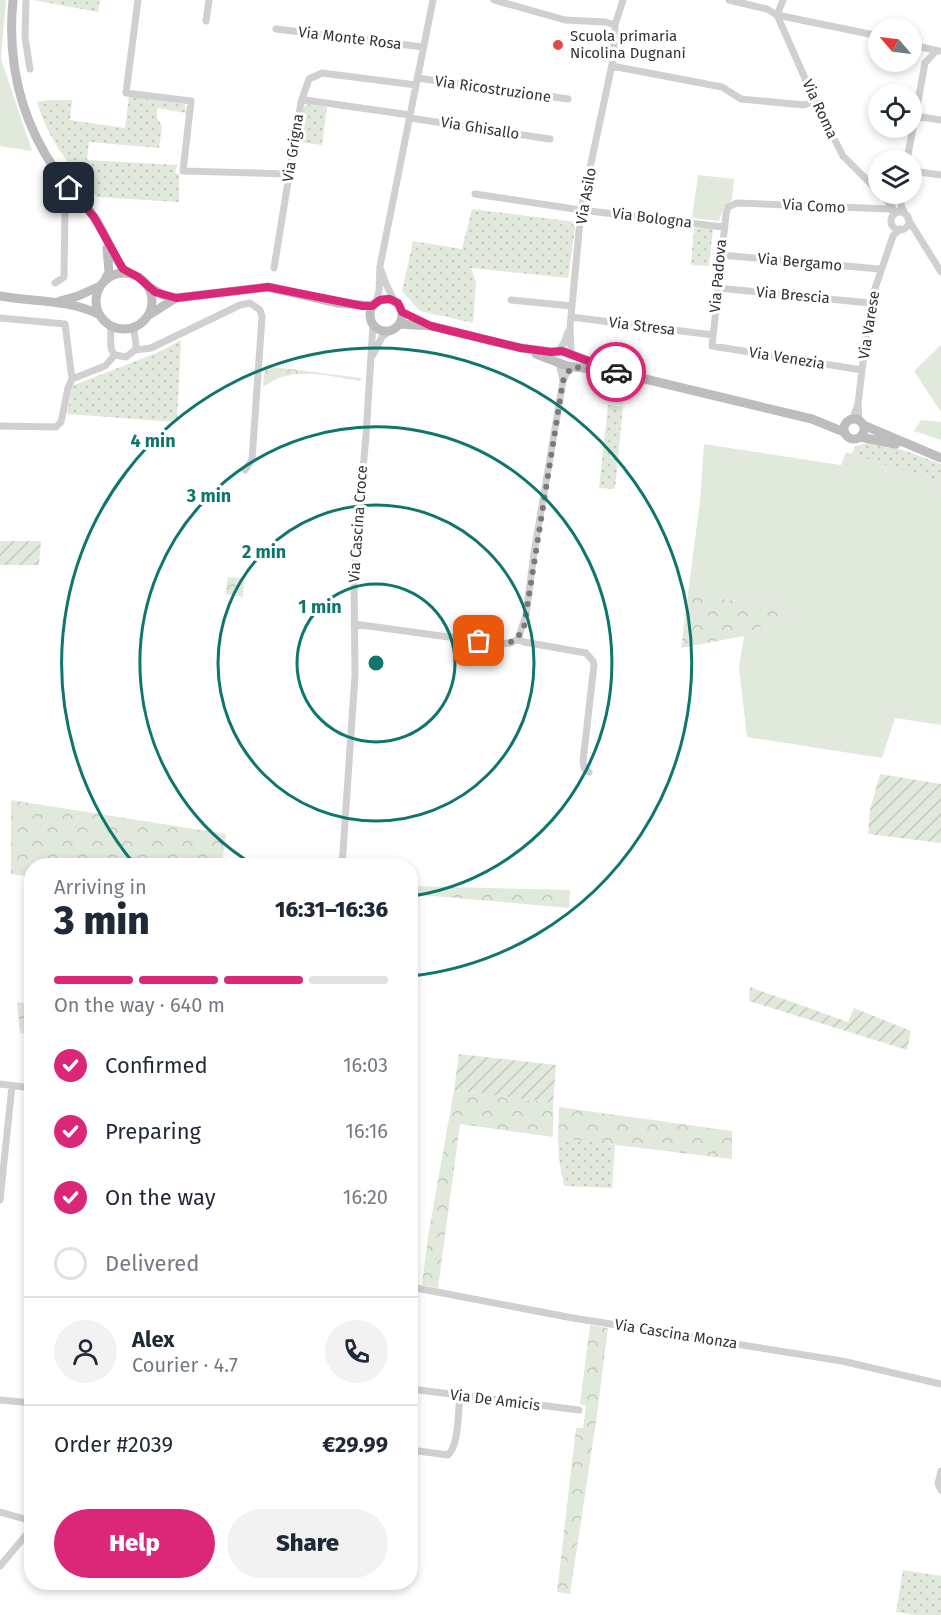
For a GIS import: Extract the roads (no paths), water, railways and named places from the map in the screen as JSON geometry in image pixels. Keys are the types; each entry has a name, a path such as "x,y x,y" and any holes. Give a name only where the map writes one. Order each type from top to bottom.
{"street":[{"path":"13,0 11,46 19,94 28,120 41,147 69,188 89,209 123,269 163,296 176,298 268,287 338,303 361,312 380,330 390,331 399,324 402,312 386,284 380,267"},
{"path":"26,0 25,37 30,69"},
{"path":"138,0 126,93 191,101 183,171 289,174"},
{"path":"206,21 209,0"},
{"path":"371,321 374,304 380,291 380,267 433,0"},
{"path":"494,0 565,20 605,22 615,25"},
{"name":"Via Asilo","path":"572,354 570,327 581,210 612,66 615,25 623,0"},
{"path":"729,0 767,9 777,15 868,34"},
{"path":"777,15 783,5 783,0"},
{"name":"Via Roma","path":"777,15 815,101 843,156 868,181"},
{"name":"Via Monte Rosa","path":"276,29 423,46"},
{"path":"922,47 939,51"},
{"path":"921,84 925,63 922,51"},
{"path":"925,63 939,51"},
{"path":"612,66 720,86 741,99 804,105 815,101"},
{"name":"Via Ricostruzione","path":"301,102 309,79 322,73 568,99"},
{"name":"Via Grigna","path":"274,268 301,102 305,100 410,117"},
{"name":"Via Ghisallo","path":"410,117 550,139"},
{"path":"922,117 941,120"},
{"path":"922,173 941,176"},
{"path":"55,283 64,278 65,208 60,197 69,188"},
{"name":"Via Bologna","path":"475,194 581,210 723,227"},
{"name":"Via Como","path":"728,207 737,203 879,209 899,215"},
{"path":"879,209 883,204"},
{"name":"Via Roma","path":"890,204 918,233 941,272"},
{"path":"901,204 895,228 918,233"},
{"name":"Via Padova","path":"712,346 723,227 728,207"},
{"name":"Via Varese","path":"856,421 870,303 893,236 907,225 899,215"},
{"name":"Via Varese","path":"889,248 899,215"},
{"path":"100,315 96,301 102,283 109,272 103,231"},
{"name":"Via Bergamo","path":"720,255 880,269"},
{"path":"57,302 78,296 117,273 131,274"},
{"path":"147,316 152,302 148,287"},
{"name":"Via Brescia","path":"717,288 870,303"},
{"path":"0,296 57,302 90,310 100,315 110,325 123,329 134,327 176,298"},
{"path":"338,303 374,304 385,298 394,300"},
{"path":"511,300 572,306"},
{"path":"136,347 147,349 240,305 250,303 260,310 262,317 252,460 245,470"},
{"path":"402,312 431,326"},
{"path":"0,318 65,324 72,379 61,422 56,427 0,426"},
{"name":"Via Stresa","path":"571,318 713,334"},
{"name":"Via Cascina Croce","path":"343,858 354,698 354,573 370,363 371,321"},
{"path":"399,324 431,326 521,348 572,354 620,373"},
{"path":"110,325 111,350 115,355 126,357 136,347"},
{"path":"134,327 136,347"},
{"name":"Via Asilo","path":"558,351 570,327"},
{"name":"Via Cascina Croce","path":"370,363 376,345 390,331"},
{"name":"Via Venezia","path":"712,346 862,370"},
{"path":"521,348 573,367 620,373 812,419 837,422 856,421 941,458"},
{"path":"72,379 105,366 115,355"},
{"path":"559,363 563,381"},
{"path":"354,624 500,644 511,643 518,639 526,615 563,381 573,367"},
{"path":"812,419 844,432 851,439 860,436 913,447"},
{"path":"844,432 844,425 856,421"},
{"path":"856,421 864,431 860,436"},
{"path":"518,639 586,653 593,661 583,761 584,768 589,772"},
{"path":"0,1084 24,1087"},
{"path":"0,1200 12,1086"},
{"name":"Via Cascina Monza","path":"418,1288 573,1318 842,1361 941,1384"},
{"name":"Via De Amicis","path":"418,1390 579,1410"},
{"path":"418,1451 448,1455 452,1453 455,1445 460,1396"},
{"path":"0,1400 24,1402"},
{"path":"939,1487 941,1471"},
{"path":"0,1512 24,1519"},
{"path":"0,1566 24,1538"}],"place":[{"name":"Scuola primaria Nicolina Dugnani","path":"558,45"}]}
